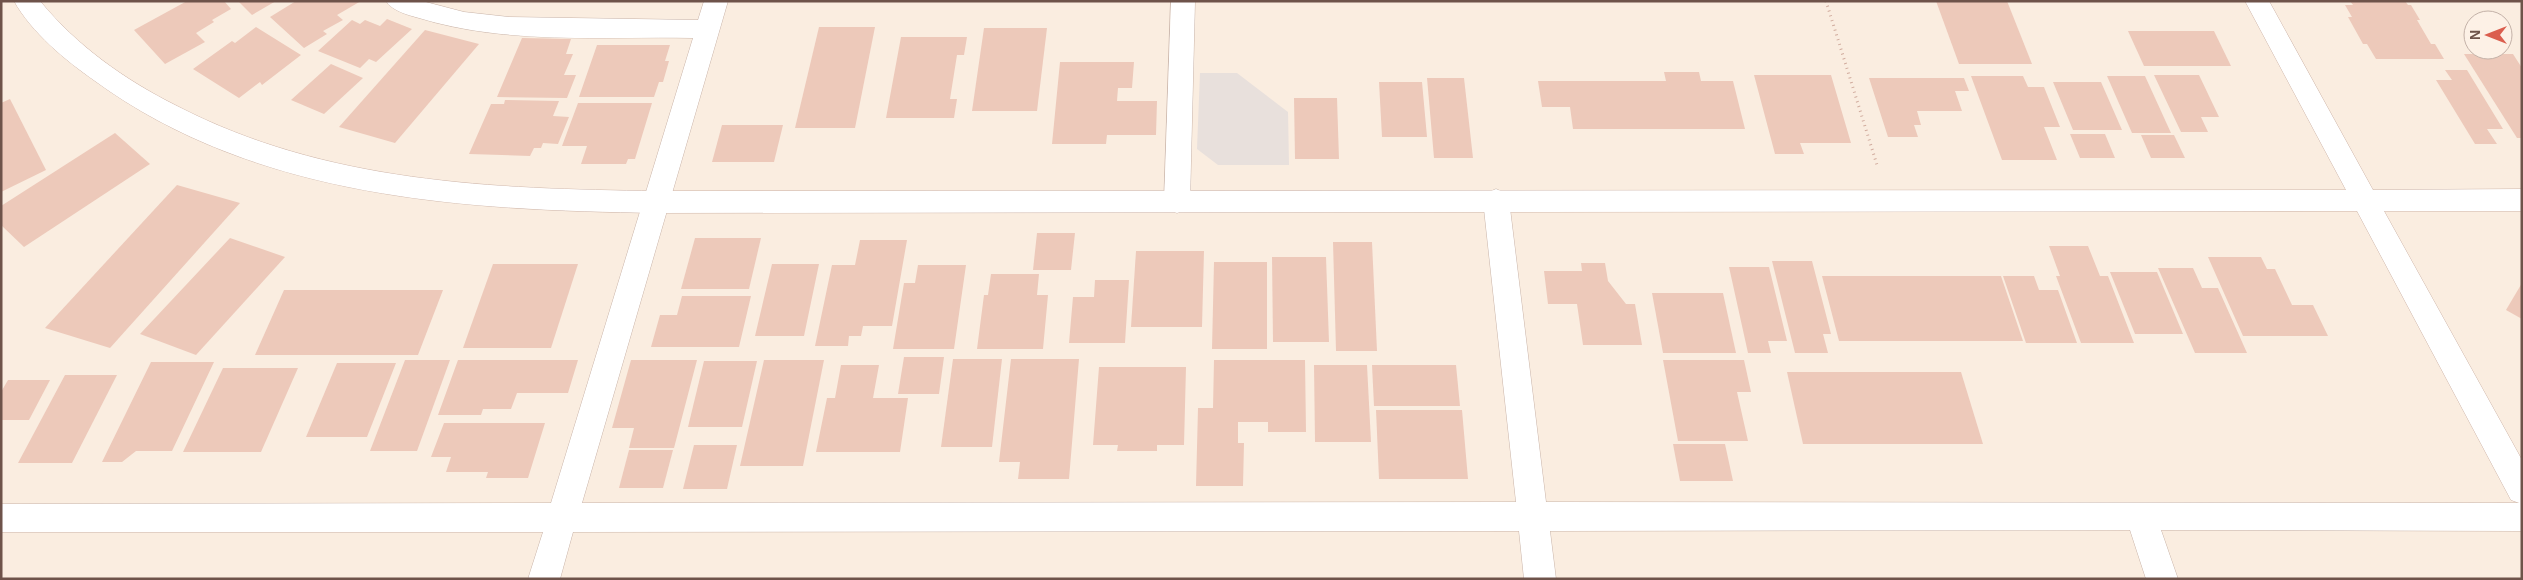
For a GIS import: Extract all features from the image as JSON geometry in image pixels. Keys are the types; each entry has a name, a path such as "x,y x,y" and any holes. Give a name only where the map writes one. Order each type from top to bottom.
{"street":[{"path":"26,1 70,49 110,81 161,111 217,139 271,158 329,173 456,195 555,201 656,202 2522,200"},
{"path":"398,1 428,13 466,23 508,27 708,29"},
{"path":"544,579 716,1"},
{"path":"1177,202 1183,1"},
{"path":"2256,1 2522,490"},
{"path":"1496,200 1540,579"},
{"path":"2141,516 2162,579"},
{"path":"1,518 562,519 2141,516 2522,518"}],"path":[{"path":"1826,1 1880,173"}],"shaded area":[{"path":"1200,73 1237,73 1288,112 1289,165 1218,165 1197,149"}],"building":[{"path":"187,1 224,1 231,9 212,20 214,22 196,33 205,42 165,64 134,30"},
{"path":"238,1 276,1 252,15"},
{"path":"296,1 361,1 337,15 343,20 323,31 327,34 304,48 270,17"},
{"path":"1936,1 2007,1 2032,64 1959,64"},
{"path":"2350,1 2405,1 2408,5 2411,5 2420,20 2417,20 2431,44 2435,44 2444,59 2376,59 2367,44 2363,44 2348,17 2352,17 2345,5 2353,5"},
{"path":"387,19 412,29 376,62 369,59 360,68 318,51 352,20 360,24 365,20 380,26"},
{"path":"256,27 301,55 262,85 260,82 239,98 193,69 232,41 235,43"},
{"path":"819,27 875,27 855,128 795,128"},
{"path":"984,28 1047,28 1037,111 972,111"},
{"path":"425,30 479,44 395,143 339,127"},
{"path":"2128,31 2214,31 2231,66 2144,66"},
{"path":"901,37 967,37 964,55 957,55 950,99 957,99 954,118 886,118"},
{"path":"522,38 571,39 566,54 573,54 564,75 576,75 567,98 497,97"},
{"path":"597,45 670,45 665,61 669,61 663,82 659,82 654,97 579,97"},
{"path":"2513,54 2522,68 2522,138 2517,138 2468,60 2513,60"},
{"path":"1060,62 1134,62 1132,88 1118,88 1117,101 1157,101 1156,135 1107,135 1106,144 1052,144"},
{"path":"331,64 363,78 324,114 291,100"},
{"path":"2445,70 2467,70 2503,129 2487,129 2497,144 2475,144 2436,80 2452,80"},
{"path":"1664,72 1699,72 1701,81 1733,81 1745,129 1573,129 1570,107 1542,107 1538,81 1666,81"},
{"path":"1754,75 1831,75 1851,143 1800,143 1804,154 1775,154"},
{"path":"2154,75 2199,75 2219,117 2201,117 2208,132 2181,132"},
{"path":"1971,76 2023,76 2028,87 2044,87 2060,127 2044,127 2057,160 2002,160"},
{"path":"2107,76 2145,76 2171,133 2132,133"},
{"path":"1427,78 1464,78 1473,158 1434,158"},
{"path":"1869,78 1964,78 1969,91 1955,91 1962,111 1917,111 1921,125 1914,125 1918,137 1888,137"},
{"path":"1379,82 1422,82 1427,137 1382,137"},
{"path":"2053,82 2101,82 2122,130 2073,130"},
{"path":"1294,98 1337,98 1339,159 1295,159"},
{"path":"10,99 46,170 1,192 1,103"},
{"path":"505,100 559,101 553,116 569,117 558,144 543,143 541,148 534,148 530,156 469,154 491,104 504,104"},
{"path":"578,103 652,103 635,159 628,159 626,164 581,164 587,146 562,146"},
{"path":"722,125 783,125 774,162 712,162"},
{"path":"115,133 150,164 24,247 1,225 1,206"},
{"path":"2070,134 2105,134 2115,158 2080,158"},
{"path":"2141,135 2174,135 2185,158 2151,158"},
{"path":"177,185 240,203 110,348 45,328"},
{"path":"1037,233 1075,233 1071,270 1033,270"},
{"path":"230,238 285,257 196,355 140,334"},
{"path":"695,238 761,238 749,289 681,289"},
{"path":"860,240 907,240 892,326 863,326 861,336 849,336 848,346 815,346 832,265 855,265"},
{"path":"1333,242 1372,242 1377,351 1336,351"},
{"path":"2049,246 2088,246 2100,276 2108,276 2134,343 2081,343 2056,276 2060,276"},
{"path":"1136,251 1204,251 1202,327 1131,327"},
{"path":"1272,257 1326,257 1329,342 1273,342"},
{"path":"2208,257 2261,257 2267,269 2275,269 2292,305 2313,305 2328,336 2243,336"},
{"path":"1772,261 1812,261 1831,334 1823,334 1828,353 1795,353"},
{"path":"1214,262 1267,262 1267,349 1212,349"},
{"path":"1581,263 1605,263 1608,281 1626,304 1635,304 1642,345 1583,345 1577,304 1548,304 1544,271 1582,271"},
{"path":"493,264 578,264 551,348 463,348"},
{"path":"772,264 819,264 804,336 755,336"},
{"path":"918,265 966,265 954,349 893,349 904,283 915,283"},
{"path":"1729,267 1769,267 1787,341 1768,341 1771,353 1748,353"},
{"path":"2158,268 2193,268 2202,288 2218,288 2247,353 2195,353"},
{"path":"2110,272 2157,272 2183,334 2135,334"},
{"path":"991,274 1039,274 1037,295 1048,295 1043,349 977,349 984,295 988,295"},
{"path":"1822,276 2001,276 2023,341 1839,341"},
{"path":"2003,276 2034,276 2039,290 2058,290 2077,343 2026,343"},
{"path":"1095,280 1129,280 1125,343 1069,343 1073,297 1094,297"},
{"path":"2522,283 2522,319 2506,310"},
{"path":"284,290 443,290 418,355 255,355"},
{"path":"1652,293 1723,293 1736,353 1663,353"},
{"path":"682,296 751,296 739,347 651,347 660,315 677,315"},
{"path":"904,357 944,357 939,394 898,394"},
{"path":"953,359 1002,359 992,447 941,447"},
{"path":"1011,359 1079,359 1069,479 1018,479 1020,462 999,462"},
{"path":"405,360 450,360 417,451 370,451"},
{"path":"458,360 578,360 568,393 517,393 511,409 483,409 481,415 438,415"},
{"path":"631,360 697,360 674,448 629,448 634,428 612,428"},
{"path":"764,360 824,360 803,466 740,466"},
{"path":"1214,360 1305,360 1306,432 1268,432 1268,422 1238,422 1238,443 1244,443 1243,486 1196,486 1198,408 1213,408"},
{"path":"1663,360 1744,360 1751,392 1737,392 1748,441 1678,441"},
{"path":"704,361 757,361 742,427 688,427"},
{"path":"151,362 214,362 172,451 136,451 122,462 102,462"},
{"path":"337,363 396,363 367,437 306,437"},
{"path":"841,365 879,365 873,398 908,398 900,452 816,452 827,398 835,398"},
{"path":"1314,365 1367,365 1371,442 1315,442"},
{"path":"1372,365 1456,365 1460,406 1374,406"},
{"path":"1099,367 1186,367 1184,445 1157,445 1157,451 1117,451 1118,445 1093,445"},
{"path":"223,368 298,368 261,452 183,452"},
{"path":"1787,372 1961,372 1983,444 1803,444"},
{"path":"65,375 117,375 72,463 18,463"},
{"path":"8,380 50,380 29,420 1,420 1,392"},
{"path":"1376,410 1462,410 1468,479 1379,479"},
{"path":"444,423 545,423 528,478 486,478 488,472 446,472 451,457 431,457"},
{"path":"1673,444 1725,444 1733,481 1680,481"},
{"path":"694,445 737,445 727,489 683,489"},
{"path":"629,450 673,450 663,488 619,488"}]}
